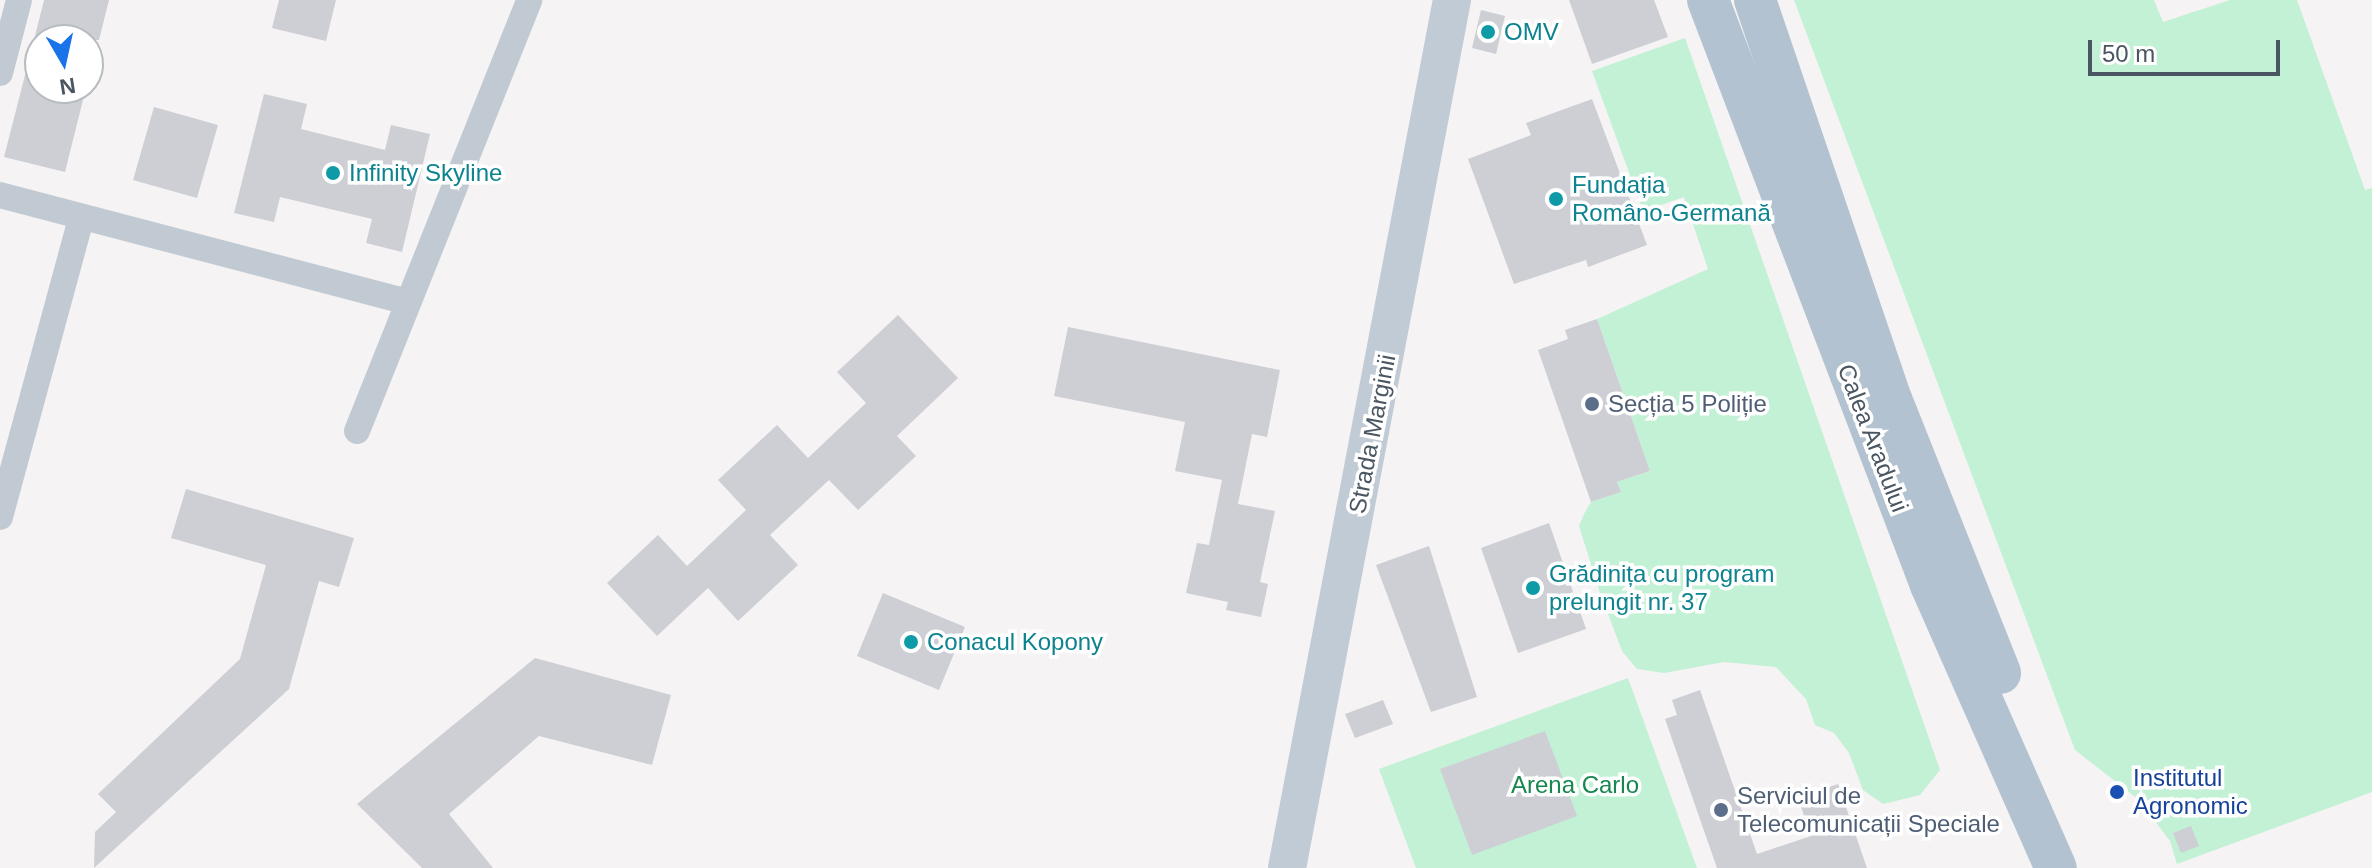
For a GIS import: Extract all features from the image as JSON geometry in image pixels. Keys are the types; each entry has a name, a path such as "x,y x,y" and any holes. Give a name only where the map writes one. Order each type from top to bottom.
{"main road":[{"name":"Calea Aradului","path":"1708,0 1915,544 2056,868"},
{"name":"Calea Aradului","path":"1755,0 1891,399 1995,663 2086,868"}],"street":[{"path":"0,73 19,0"},
{"path":"357,431 529,0"},
{"name":"Strada Marginii","path":"1287,868 1452,0"},
{"path":"0,195 408,302"},
{"path":"0,517 81,218"}],"green space":[{"path":"1794,0 2154,0 2163,22 2230,0 2297,0 2365,190 2372,188 2372,792 2177,864 2170,841 2138,799 2075,750"},
{"path":"1685,38 1940,770 1920,795 1883,804 1863,790 1849,753 1834,733 1815,725 1806,699 1776,667 1724,662 1664,673 1637,669 1622,651 1579,526 1591,502 1620,492 1617,482 1650,471 1597,319 1708,269 1684,197 1643,211 1592,71"},
{"name":"Arena Carlo","path":"1628,678 1697,868 1416,868 1379,769"}],"building":[{"path":"44,0 109,0 103,24 38,24"},
{"path":"279,0 336,0 326,41 272,28"},
{"name":"OMV","path":"1569,0 1654,0 1668,37 1592,64"},
{"name":"OMV","path":"1481,10 1505,16 1496,54 1472,48"},
{"path":"24,79 24,104 82,104 65,172 4,157"},
{"name":"Infinity Skyline","path":"264,94 307,104 301,129 385,150 391,125 430,134 402,252 366,243 372,219 280,197 274,222 234,213"},
{"name":"Fundația Româno-Germană","path":"1592,99 1647,245 1588,267 1586,260 1514,284 1468,159 1531,135 1526,123"},
{"path":"154,107 218,125 197,198 133,180"},
{"path":"898,315 958,378 897,436 916,456 858,510 829,480 770,535 798,565 738,621 708,588 657,636 607,583 658,535 687,566 746,510 718,480 777,425 808,458 866,403 837,372"},
{"name":"Secția 5 Poliție","path":"1597,319 1650,471 1617,482 1621,492 1591,502 1538,350 1568,339 1565,330"},
{"path":"1068,327 1280,370 1267,437 1252,434 1238,504 1275,511 1260,582 1268,584 1261,617 1226,610 1228,602 1186,593 1197,543 1209,545 1222,480 1175,471 1185,422 1054,396"},
{"path":"186,489 354,538 339,587 319,581 289,689 94,868 95,832 116,812 98,794 240,659 266,565 171,538"},
{"name":"Grădinița cu program prelungit nr. 37","path":"1549,523 1586,629 1518,653 1481,548"},
{"path":"1429,546 1477,697 1431,712 1376,565"},
{"name":"Conacul Kopony","path":"883,593 965,627 939,690 857,656"},
{"path":"535,658 671,695 652,765 539,736 449,814 493,868 422,868 357,804"},
{"path":"1700,690 1757,854 1811,836 1798,798 1838,784 1867,868 1717,868 1665,719 1677,715 1672,700"},
{"path":"1383,700 1393,724 1355,738 1345,714"},
{"path":"1545,731 1577,816 1472,855 1440,769"},
{"path":"2191,826 2199,846 2181,853 2173,833"}],"place":[{"name":"OMV","path":"1488,32"},
{"name":"Infinity Skyline","path":"333,173"},
{"name":"Fundația Româno-Germană","path":"1556,199"},
{"name":"Secția 5 Poliție","path":"1592,404"},
{"name":"Grădinița cu program prelungit nr. 37","path":"1533,588"},
{"name":"Conacul Kopony","path":"911,642"},
{"name":"Institutul Agronomic","path":"2117,792"},
{"name":"Serviciul de Telecomunicații Speciale","path":"1721,810"}]}
